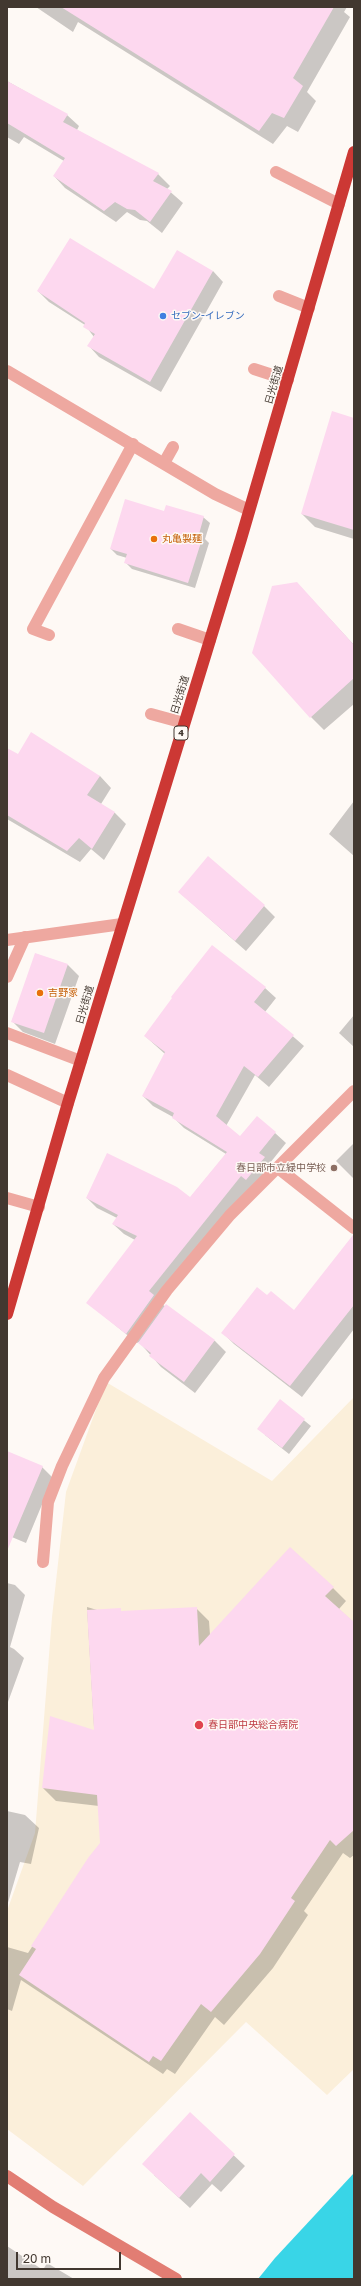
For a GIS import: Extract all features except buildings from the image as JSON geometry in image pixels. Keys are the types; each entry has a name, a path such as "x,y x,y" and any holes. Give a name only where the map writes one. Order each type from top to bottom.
{"highway":[{"name":"日光街道","path":"7,1314 68,1103 288,380 354,152"}],"street":[{"path":"276,172 339,204"},
{"path":"279,296 309,308"},
{"path":"254,369 288,380"},
{"path":"7,371 133,444 215,494 249,510"},
{"path":"49,635 33,629 133,444"},
{"path":"164,463 173,447"},
{"path":"178,629 210,640"},
{"path":"151,714 184,723"},
{"path":"7,940 122,924"},
{"path":"7,977 25,937"},
{"path":"7,1033 82,1061"},
{"path":"7,1075 68,1103"},
{"path":"43,1562 48,1502 62,1466 104,1378 167,1290 230,1215 354,1091"},
{"path":"278,1168 354,1228"},
{"path":"7,1198 39,1206"},
{"path":"7,2176 53,2207 176,2279"}],"shaded area":[{"name":"春日部中央総合病院","path":"106,1382 272,1481 354,1397 354,2069 327,2095 246,2022 83,2186 7,2129 7,1911 35,1833 52,1617 66,1492"}],"water":[{"path":"354,2173 354,2279 258,2279 275,2258"}],"place":[{"name":"セブン-イレブン","path":"163,316"},
{"name":"丸亀製麺","path":"154,539"},
{"name":"吉野家","path":"40,993"},
{"name":"春日部市立緑中学校","path":"334,1168"},
{"name":"春日部中央総合病院","path":"199,1725"}]}
